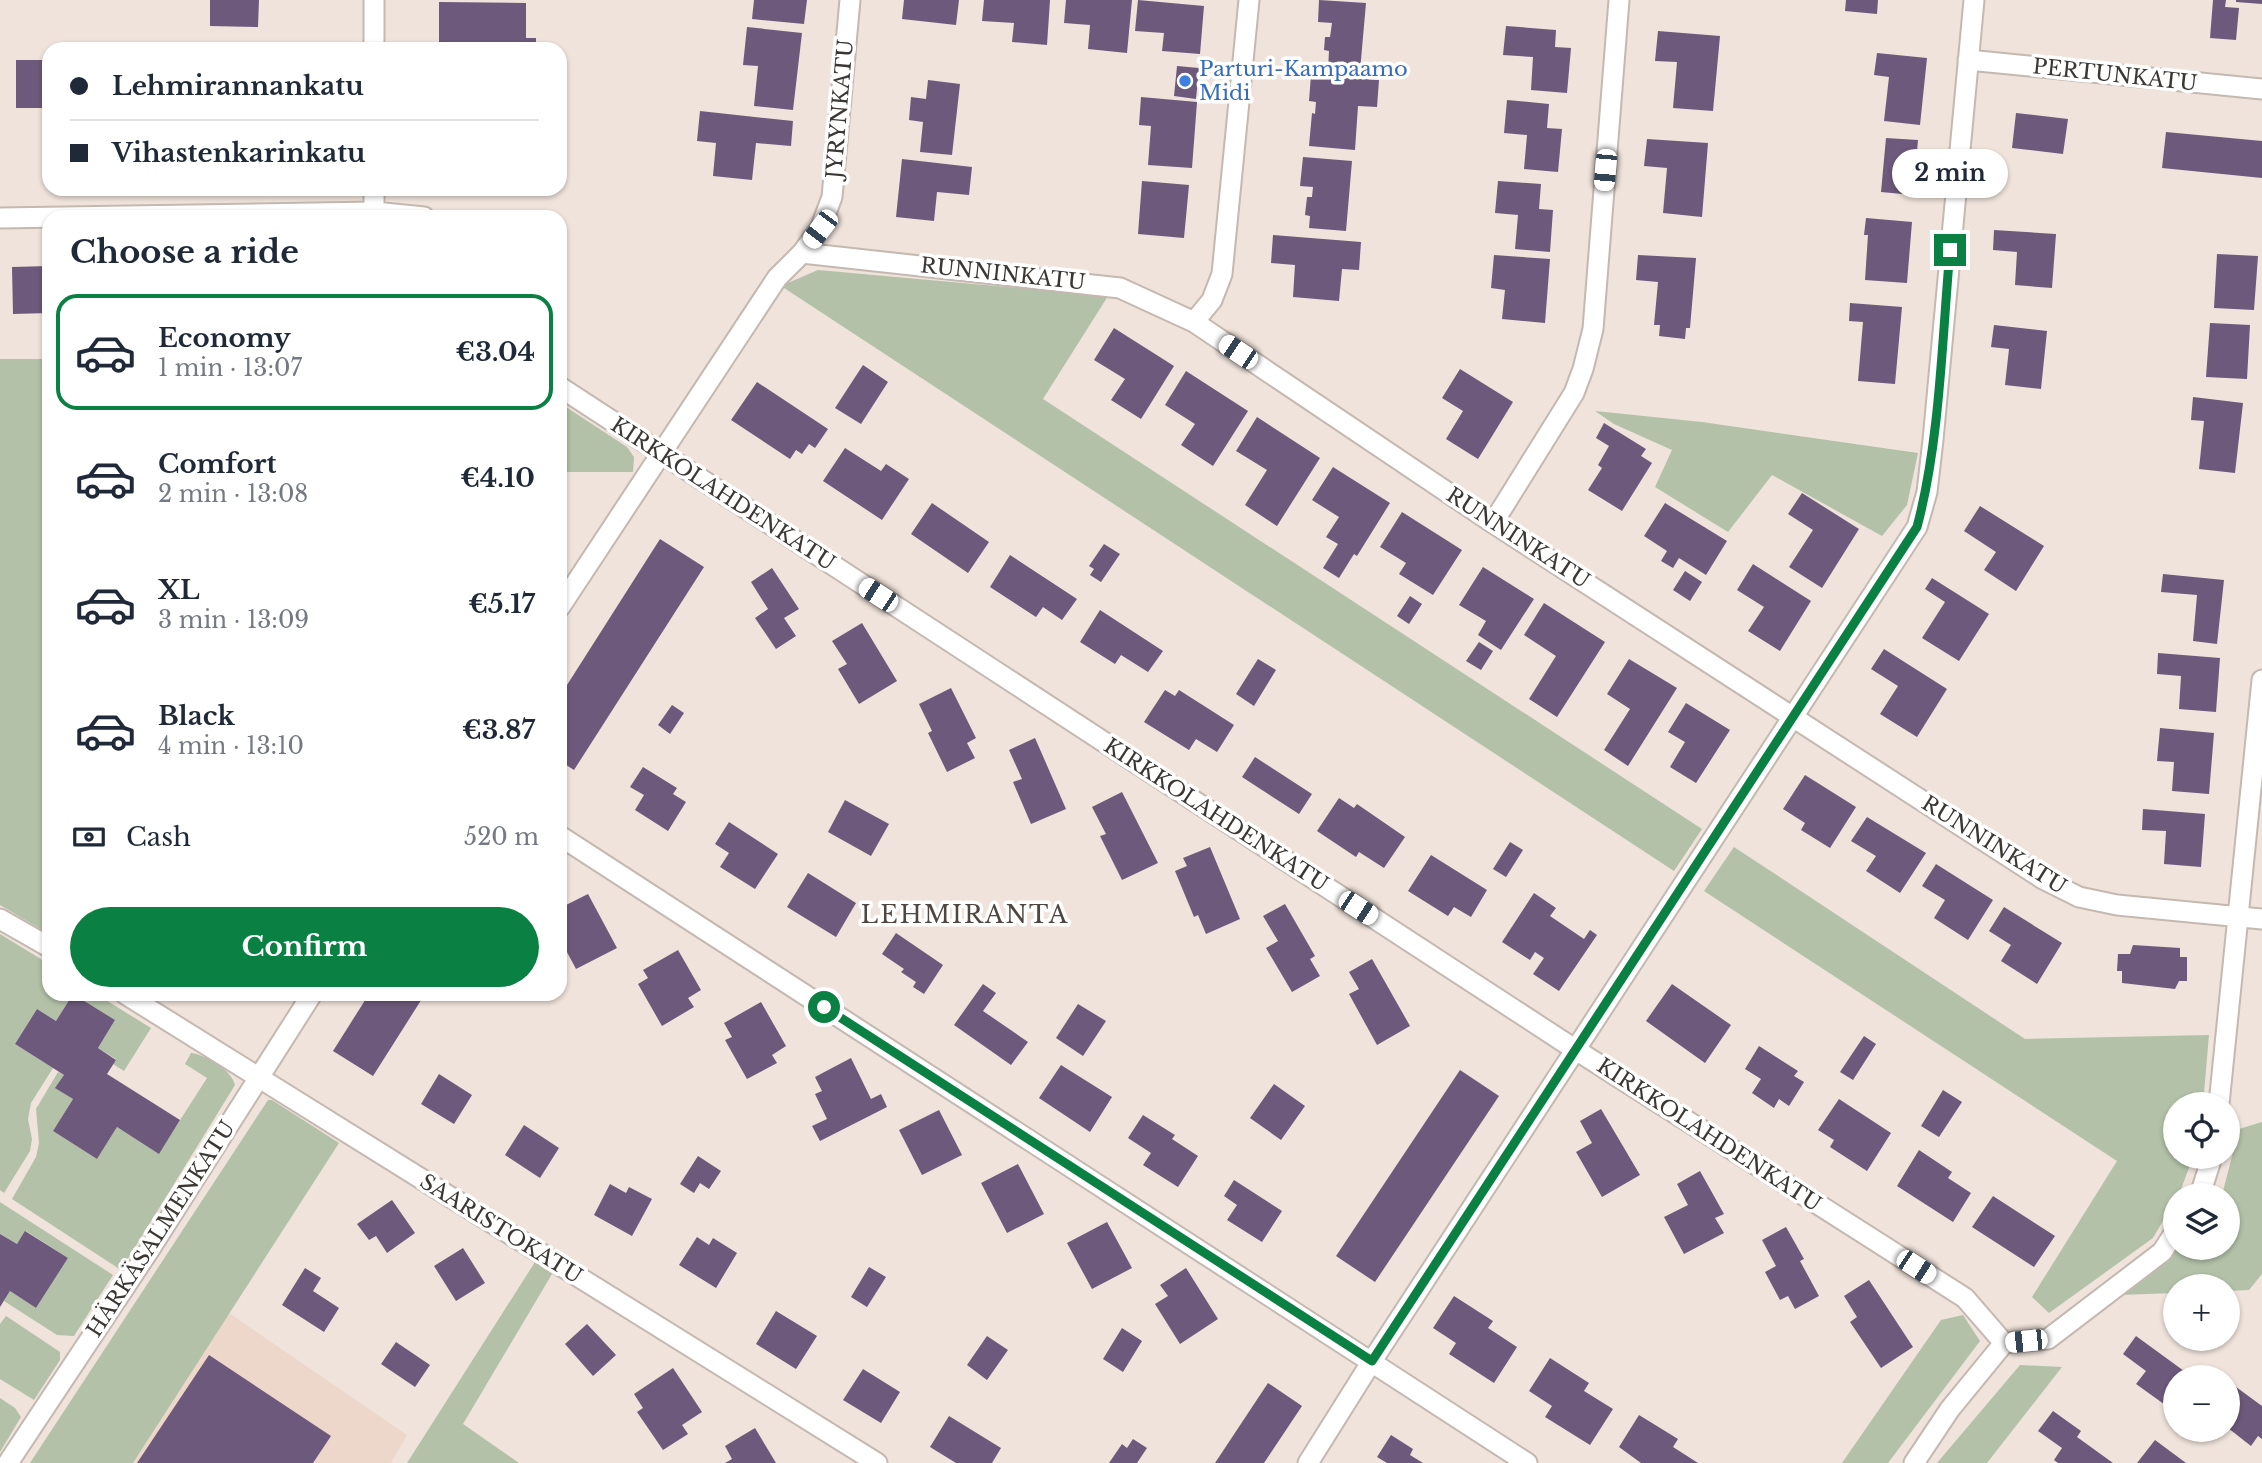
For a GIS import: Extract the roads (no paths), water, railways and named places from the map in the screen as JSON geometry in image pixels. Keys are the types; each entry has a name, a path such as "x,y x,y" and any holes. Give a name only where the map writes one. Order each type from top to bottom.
{"street":[{"path":"374,0 374,42"},
{"name":"JYRYNKATU","path":"802,253 820,229 832,197 850,0"},
{"path":"1195,322 1212,300 1222,274 1249,0"},
{"path":"1493,523 1574,393 1593,329 1619,0"},
{"path":"1308,1463 1917,527 1927,492 1933,440 1974,0"},
{"name":"PERTUNKATU","path":"1968,60 2262,89"},
{"path":"0,218 42,217"},
{"path":"567,596 777,278 802,253"},
{"name":"RUNNINKATU","path":"802,253 1120,288 1195,322 1493,523 2043,879 2079,897 2117,905 2262,919"},
{"name":"KIRKKOLAHDENKATU","path":"567,392 1576,1050 1965,1298 2004,1343"},
{"path":"2220,1092 2262,680"},
{"path":"567,841 1527,1463"},
{"path":"0,919 42,943"},
{"name":"SAARISTOKATU","path":"137,1001 877,1463"},
{"name":"HÄRKÄSALMENKATU","path":"8,1463 150,1249 308,1001"},
{"path":"1914,1463 1950,1409 2004,1343 2048,1339 2163,1251"}],"place":[{"name":"Parturi-Kampaamo Midi","path":"1185,81"}],"district":[{"name":"LEHMIRANTA","path":"965,914"}]}
